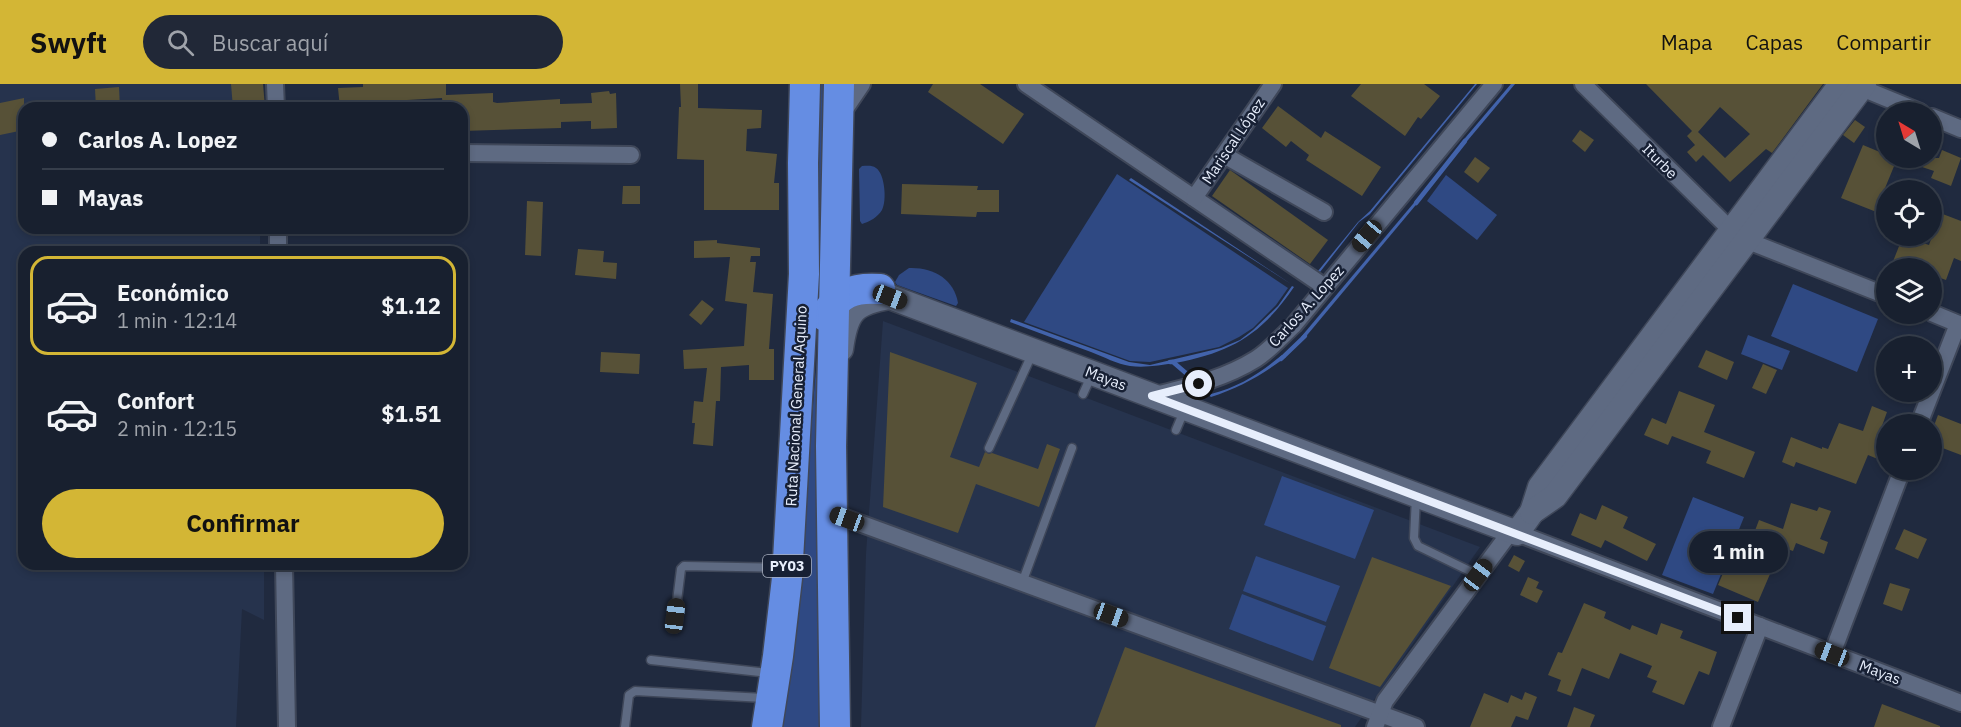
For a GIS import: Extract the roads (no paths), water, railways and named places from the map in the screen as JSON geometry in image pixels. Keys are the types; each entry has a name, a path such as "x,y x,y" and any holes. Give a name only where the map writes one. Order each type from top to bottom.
{"highway":[{"path":"797,84 797,123 803,163"},
{"name":"Ruta Nacional General Aquino","path":"767,727 774,686 787,568 804,274 805,84"},
{"name":"PY03","path":"835,727 832,372 839,84"},
{"path":"837,182 847,207 848,241 854,261 865,277 885,293"},
{"path":"797,390 807,373 811,347 818,328 833,302 854,291 885,293"}],"street":[{"path":"275,84 276,102"},
{"path":"831,84 830,149 837,182"},
{"path":"839,119 862,84"},
{"path":"1026,84 1325,287"},
{"name":"Mariscal López","path":"1194,198 1273,84"},
{"name":"Carlos A. Lopez","path":"1152,396 1213,380 1256,359 1294,325 1494,84"},
{"name":"Iturbe","path":"1583,84 1739,236"},
{"path":"1378,721 1385,701 1478,575 1532,512 1540,487 1739,236 1854,85 1896,102"},
{"path":"1942,121 1961,129"},
{"path":"468,153 631,155"},
{"path":"1224,155 1324,212"},
{"path":"1739,236 1876,292"},
{"path":"832,372 839,363 848,319 856,308 885,293"},
{"name":"Mayas","path":"885,293 1033,351 1088,384 1152,396 1186,408 1961,703"},
{"path":"1923,414 1959,324 1942,318"},
{"path":"1832,654 1898,480"},
{"path":"832,513 1022,583 1378,721 1416,727"},
{"path":"284,570 287,727"},
{"path":"1721,727 1760,626"}],"lane":[{"path":"988,448 1033,351"},
{"path":"1176,430 1186,408"},
{"path":"1022,583 1072,448"},
{"path":"1416,495 1414,538 1416,544 1478,575"},
{"path":"675,616 683,566 787,568"},
{"path":"651,660 774,686"},
{"path":"625,727 629,695 635,691 774,686"}],"waterway":[{"path":"1416,203 1465,141"},
{"path":"1281,359 1305,336"},
{"path":"1170,362 1187,374"}]}
